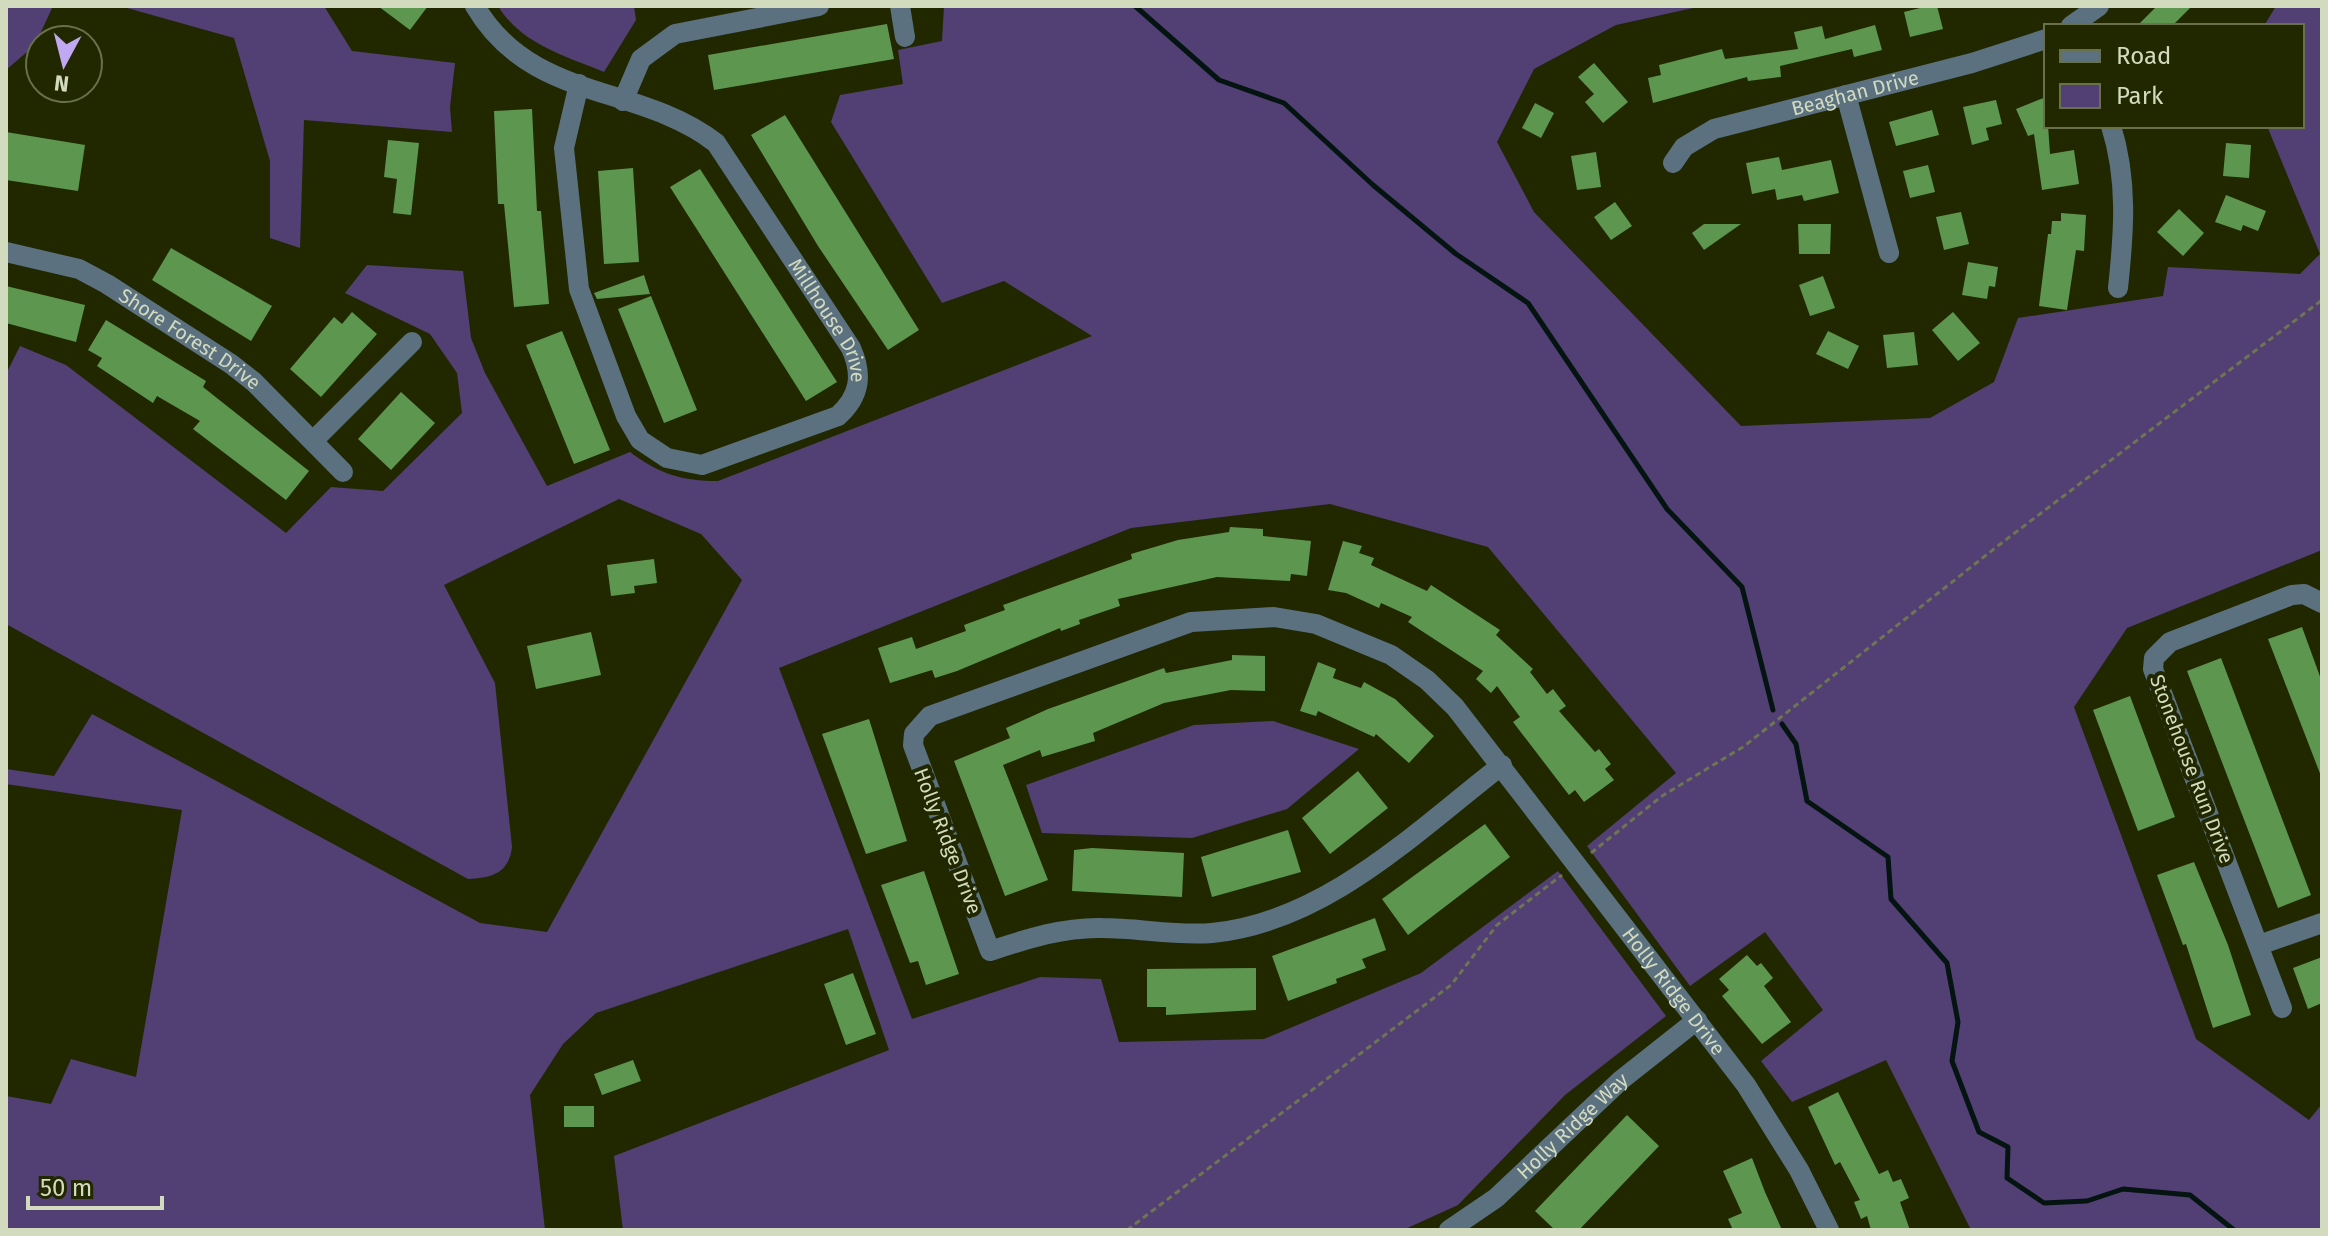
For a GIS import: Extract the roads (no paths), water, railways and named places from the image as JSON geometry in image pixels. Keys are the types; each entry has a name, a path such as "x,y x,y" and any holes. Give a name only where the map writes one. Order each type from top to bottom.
{"street":[{"name":"Millhouse Drive","path":"475,6 499,41 515,56 536,68 579,84 623,101 701,132 726,156 858,363 856,393 838,416 702,465 667,458 640,440 626,416 579,289 564,148 579,84"},
{"path":"623,101 641,59 675,34 819,6"},
{"path":"900,6 905,37"},
{"path":"2074,24 2099,6"},
{"name":"Beaghan Drive","path":"1673,163 1684,147 1714,129 1972,63 2044,40"},
{"path":"1846,95 1889,253"},
{"path":"2112,128 2122,161 2123,181 2123,233 2118,288"},
{"name":"Shore Forest Drive","path":"6,252 79,269 107,284 243,373 343,472"},
{"path":"313,441 412,342"},
{"name":"Stonehouse Run Drive","path":"2282,1008 2155,680 2154,658 2170,642 2292,595 2304,594 2322,603"},
{"name":"Holly Ridge Drive","path":"1502,765 1350,880 1309,906 1263,923 1211,933 1070,929 1038,935 990,951 913,745 914,734 930,716 1191,622 1274,617 1316,624 1391,655 1427,680 1455,707 1502,765 1697,1020 1775,1127 1829,1230"},
{"path":"2259,945 2322,923"},
{"name":"Holly Ridge Way","path":"1449,1230 1476,1223 1621,1080 1697,1020"}],"waterway":[{"path":"1135,6 1219,80 1284,103 1373,185 1456,254 1528,303 1667,509 1742,587 1773,710"},
{"path":"1782,724 1796,744 1807,801 1888,857 1891,899 1947,963 1958,1022 1952,1061 1979,1132 2008,1147 2007,1178 2044,1203 2087,1201 2123,1189 2190,1195 2234,1230"}]}
